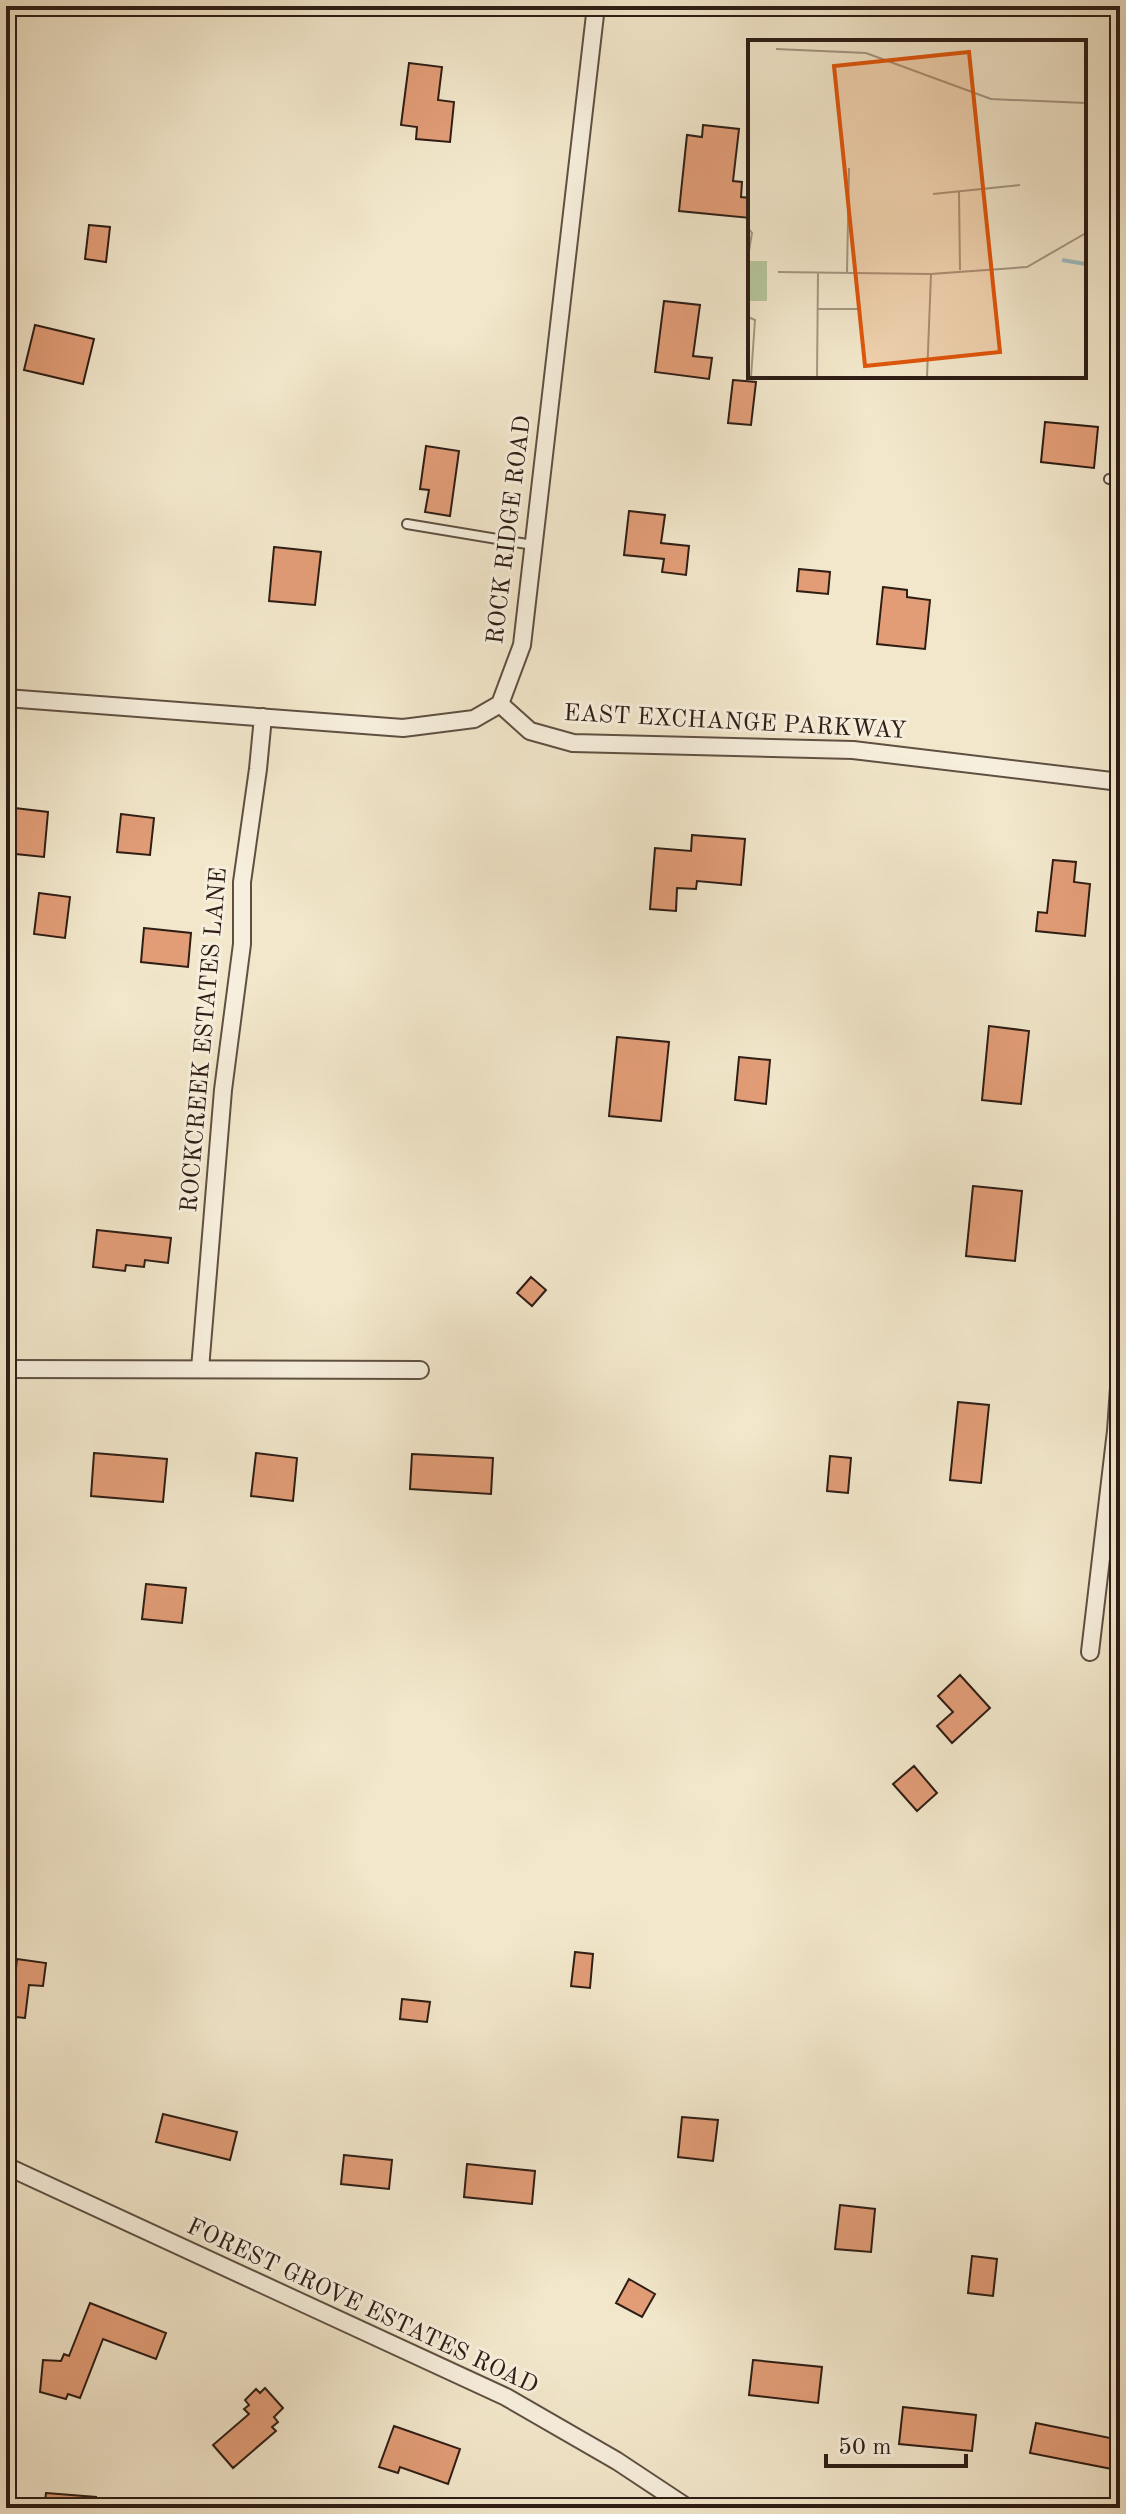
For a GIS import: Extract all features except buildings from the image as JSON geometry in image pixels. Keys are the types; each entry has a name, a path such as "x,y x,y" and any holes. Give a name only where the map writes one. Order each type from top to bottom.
{"street":[{"name":"ROCK RIDGE ROAD","path":"500,704 522,645 596,6"},
{"path":"6,698 403,728 474,719 500,704"},
{"name":"EAST EXCHANGE PARKWAY","path":"500,704 530,731 573,743 853,750 1120,782"},
{"name":"ROCKCREEK ESTATES LANE","path":"200,1369 223,1090 242,944 242,882 263,717"},
{"path":"6,1369 420,1370"},
{"path":"1090,1652 1120,1373"},
{"name":"FOREST GROVE ESTATES ROAD","path":"6,2166 506,2397 617,2461 688,2508"}],"lane":[{"path":"1109,479 1120,482"},
{"path":"407,524 534,545"}]}
